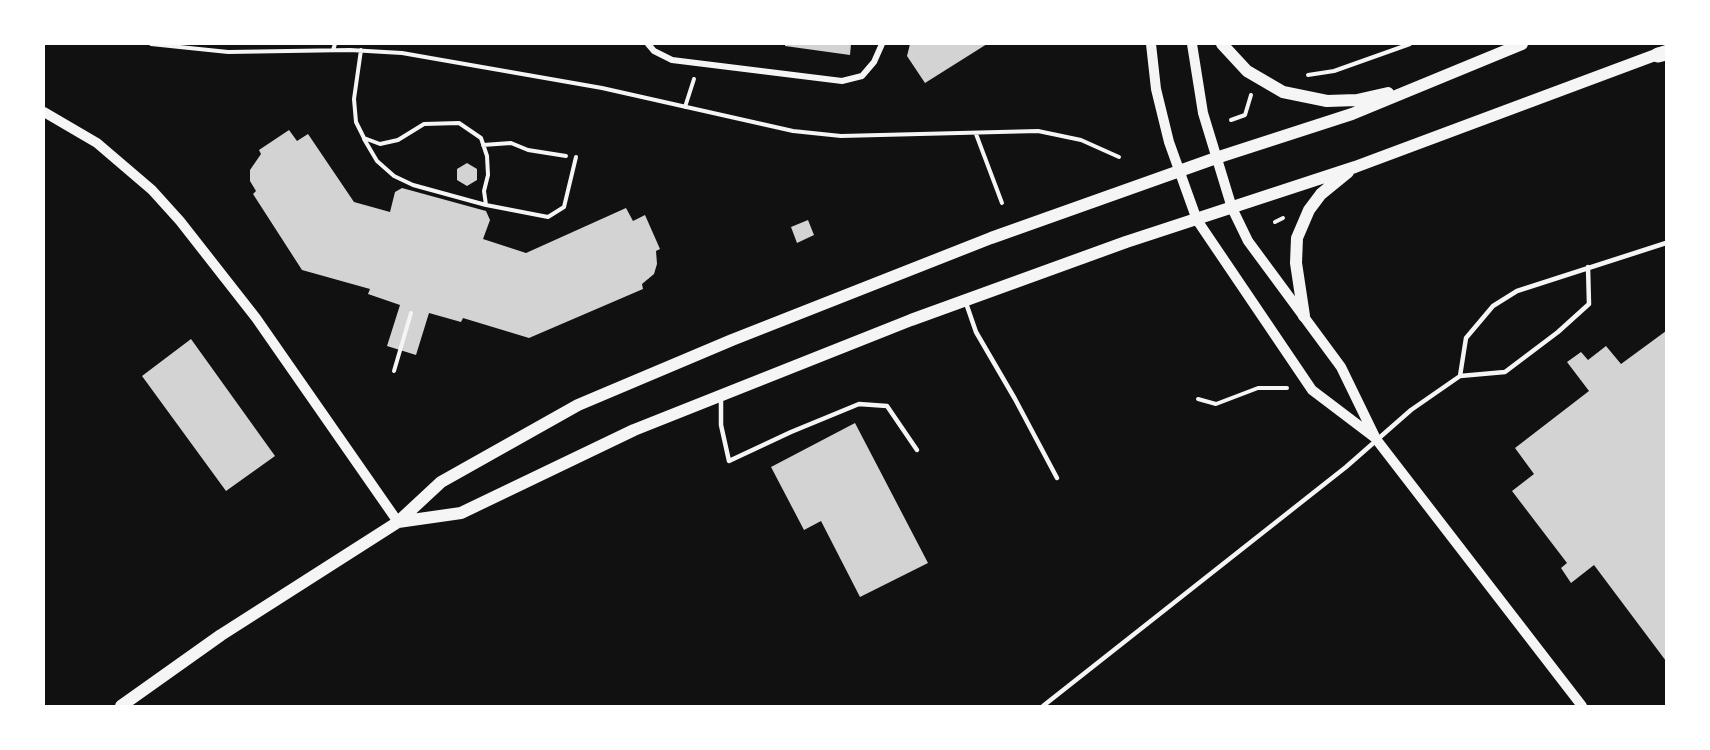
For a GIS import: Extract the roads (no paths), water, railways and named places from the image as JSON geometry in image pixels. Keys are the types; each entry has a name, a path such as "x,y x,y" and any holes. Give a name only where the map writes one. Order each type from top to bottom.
{"main road":[{"path":"1222,44 1235,60 1263,83 1305,98 1327,101 1357,100 1438,79"},
{"path":"121,706 221,635 398,522 441,482 578,405 732,340 991,238 1216,158 1352,114 1522,44"},
{"path":"398,522 461,513 634,430 965,300 1125,242 1355,166 1664,53"},
{"path":"1304,316 1296,263 1297,238 1309,210 1321,194 1355,166"}],"street":[{"path":"648,44 654,51 672,60 842,81 862,76 874,62 882,44"},
{"path":"1151,44 1156,89 1178,172 1197,220 1312,390 1376,439"},
{"path":"1192,44 1203,113 1232,207 1248,241 1341,367 1376,439 1582,706"},
{"path":"44,112 97,143 152,190 180,221 256,318 398,522"}],"lane":[{"path":"1460,376 1466,338 1494,306 1518,291 1666,243"},
{"path":"1043,706 1346,467 1411,410 1460,376 1505,372 1558,332 1589,304 1588,267"},
{"path":"965,300 976,332 1016,399 1056,478"},
{"path":"721,395 721,425 729,461 859,404 887,406 917,450"}]}
